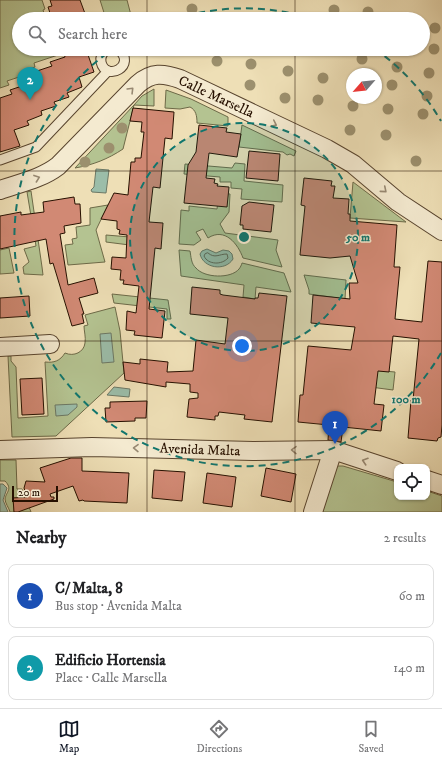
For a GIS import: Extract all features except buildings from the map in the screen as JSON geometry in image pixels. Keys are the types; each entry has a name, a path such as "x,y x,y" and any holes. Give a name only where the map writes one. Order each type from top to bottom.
{"street":[{"name":"Calle Marsella","path":"0,190 50,172 58,166 138,84 151,76 167,74 327,149 353,164 398,202 442,231"},
{"path":"0,347 50,344"},
{"name":"Avenida Malta","path":"0,450 92,448 253,451 332,450 394,470"},
{"path":"313,512 332,450"},
{"path":"430,481 442,484"}],"lane":[{"path":"101,56 104,68 108,71"},
{"path":"0,160 36,147 108,71 122,68 124,63 123,56"}],"shaded area":[{"path":"0,0 42,0 45,9 43,10 44,12 12,12 12,56 55,56 34,63 35,67 21,72 22,76 7,81 9,85 0,88"},
{"path":"100,0 127,0 130,12 104,12"},
{"path":"154,89 154,106 134,105 142,96"},
{"path":"166,90 191,99 228,117 228,126 197,123 196,114 190,107 180,109 165,108"},
{"path":"134,105 123,149 100,161 75,168"},
{"path":"242,125 296,151 294,156 290,154 287,155 283,152 239,147"},
{"path":"235,163 245,164 244,181 283,185 282,202 241,199 242,189 231,188 231,182 220,182 220,177 184,174 185,164 232,168"},
{"path":"353,182 406,222 350,218"},
{"path":"31,191 43,275 24,274 23,267 29,262 24,249 36,246 27,192"},
{"path":"219,193 230,194 229,212 220,224 225,233 278,240 276,250 282,267 243,258 238,247 230,239 220,235 214,235 208,238 203,229 196,232 201,240 194,245 179,244 181,210 189,211 189,206 217,209"},
{"path":"108,205 96,230 105,262 68,265 65,245 73,244 72,239 77,238 76,227 90,225 90,208"},
{"path":"106,235 154,239 153,248 106,242"},
{"path":"9,248 14,273 0,274 0,250"},
{"path":"179,250 190,251 194,266 205,274 224,276 235,272 239,269 242,263 284,273 291,292 256,287 255,299 243,297 244,285 181,276"},
{"path":"304,275 346,280 345,299 309,294"},
{"path":"112,294 168,300 171,319 167,319 167,309 114,303"},
{"path":"115,307 120,331 124,373 56,436 12,437 8,356 11,356 11,361 16,367 18,418 48,416 45,362 56,361 65,353 75,354 81,351 85,343 84,326 88,325 85,315"},
{"path":"350,368 395,372 393,390 348,384"},
{"path":"0,460 16,460 17,489 22,489 31,512 19,512 17,498 13,498 14,512 10,512 5,499 9,486 5,481 0,481"},
{"path":"337,466 343,466 394,481 394,500 430,500 430,492 442,496 442,512 318,512"}],"water":[{"path":"96,169 109,170 106,193 92,192 91,190 94,187"},
{"path":"207,249 216,253 223,250 229,251 232,254 233,259 225,266 215,267 205,263 202,259 200,254 202,251"},
{"path":"111,333 114,362 102,363 100,334"},
{"path":"114,387 130,389 129,397 107,395"},
{"path":"77,404 77,407 68,415 56,416 55,405"},
{"path":"0,484 3,484 7,488 3,500 8,512 0,512"}],"place":[{"name":"Edificio Hortensia","path":"30,100"},
{"name":"C/ Malta, 8","path":"335,444"}]}
